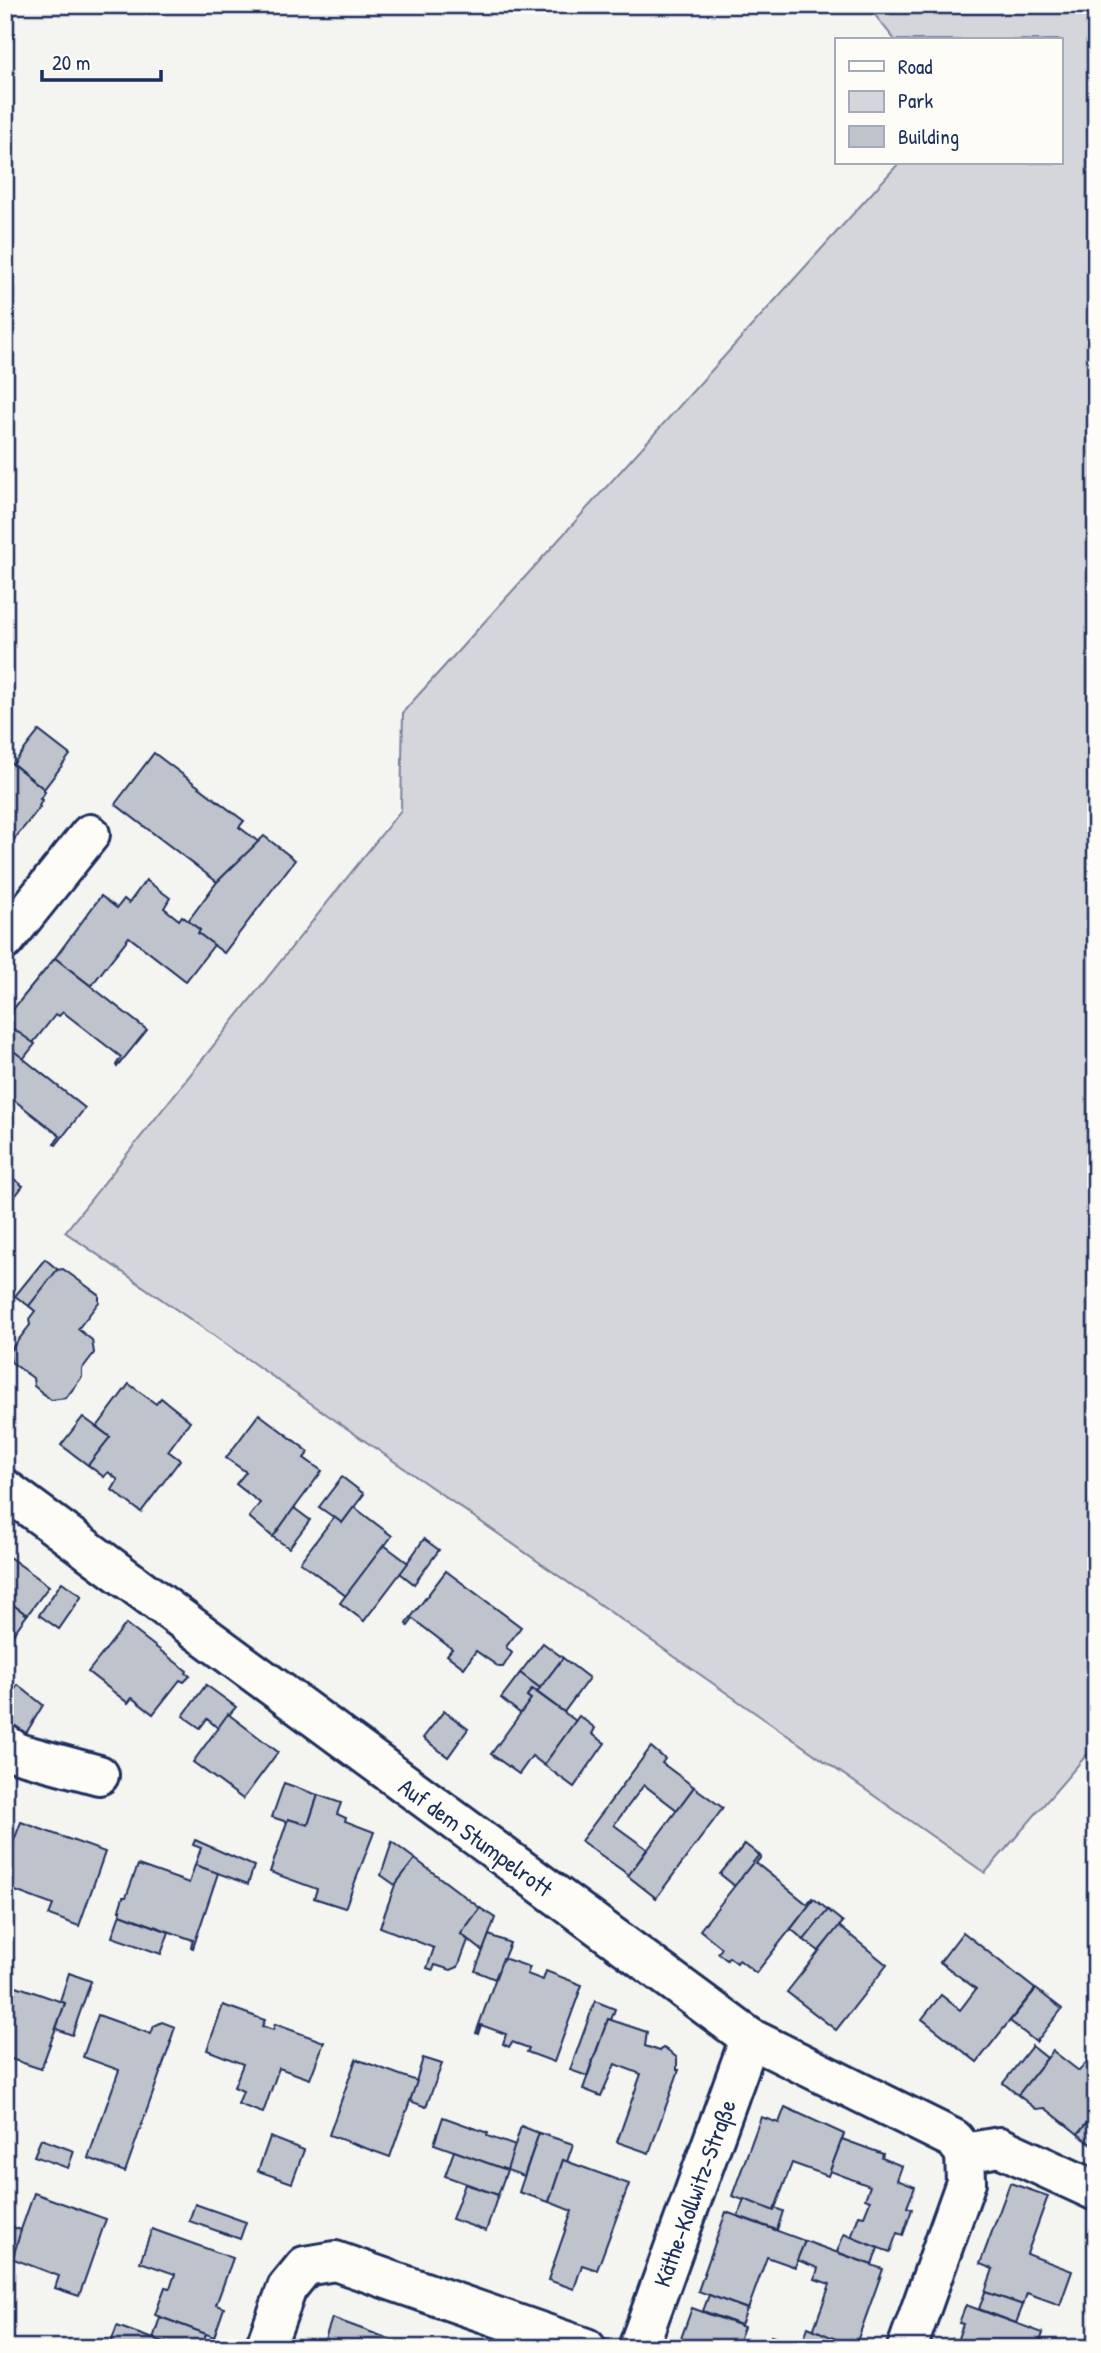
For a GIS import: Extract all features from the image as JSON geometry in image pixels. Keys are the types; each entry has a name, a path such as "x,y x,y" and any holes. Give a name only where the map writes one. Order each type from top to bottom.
{"street":[{"path":"5,940 90,834"},
{"name":"Auf dem Stumpelrott","path":"5,1489 750,2038 954,2139 965,2153"},
{"path":"5,1744 18,1753 99,1775"},
{"name":"Käthe-Kollwitz-Straße","path":"638,2348 750,2038"},
{"path":"907,2348 967,2182 965,2153 1000,2147 1096,2191"},
{"path":"265,2348 287,2288 305,2266 335,2261 586,2348"}],"green space":[{"path":"867,5 1096,5 1096,1744 985,1873 65,1232 401,810 403,712 898,164 1062,164 1062,38 893,38"}],"building":[{"path":"39,731 70,755 44,789 13,764"},
{"path":"154,753 244,821 239,827 260,843 217,882 115,804"},
{"path":"5,758 45,792 40,799 40,807 5,851"},
{"path":"264,836 295,860 224,953 198,933 200,930 188,921 217,882"},
{"path":"146,880 170,898 164,908 179,920 182,916 214,945 186,981 129,937 91,986 55,958 101,896 117,908 124,899 129,903"},
{"path":"55,958 147,1030 117,1067 121,1057 63,1012 59,1016 56,1014 32,1044 5,1023 5,1019"},
{"path":"5,1023 35,1044 23,1059 5,1044"},
{"path":"5,1044 85,1108 56,1145 54,1144 60,1136 5,1093"},
{"path":"5,1172 23,1186 5,1209"},
{"path":"45,1259 58,1270 29,1306 15,1296"},
{"path":"63,1269 99,1295 99,1302 78,1329 92,1340 94,1353 82,1369 82,1377 66,1398 51,1400 34,1386 33,1378 11,1362 9,1352 30,1325 29,1319 35,1311 29,1306 57,1270"},
{"path":"129,1384 156,1404 161,1398 190,1421 168,1451 180,1460 141,1512 112,1490 118,1480 108,1472 104,1477 88,1465 110,1437 97,1427"},
{"path":"259,1414 309,1452 304,1458 322,1471 273,1537 249,1517 260,1503 236,1484 246,1472 226,1458"},
{"path":"83,1417 110,1437 88,1465 61,1445"},
{"path":"342,1477 364,1494 342,1523 319,1507"},
{"path":"354,1507 392,1536 346,1596 300,1562 334,1517 342,1523"},
{"path":"294,1508 310,1520 289,1548 273,1537"},
{"path":"424,1539 439,1550 414,1584 400,1573"},
{"path":"384,1545 408,1563 364,1621 340,1603"},
{"path":"5,1554 49,1586 27,1615 5,1599"},
{"path":"446,1571 521,1627 506,1647 512,1653 503,1667 476,1651 464,1668 447,1655 452,1649 413,1619 408,1626 406,1624"},
{"path":"62,1582 82,1596 59,1629 39,1615"},
{"path":"5,1599 27,1615 6,1644 5,1644"},
{"path":"126,1624 190,1676 184,1682 180,1680 153,1714 132,1698 128,1703 88,1672"},
{"path":"543,1643 563,1658 540,1688 520,1673"},
{"path":"563,1658 589,1678 564,1712 537,1692"},
{"path":"520,1673 540,1688 537,1692 532,1689 527,1696 531,1699 521,1714 501,1698"},
{"path":"18,1685 43,1705 25,1735 5,1721 5,1703"},
{"path":"206,1685 236,1707 218,1728 207,1719 200,1728 183,1716"},
{"path":"532,1689 576,1721 544,1765 532,1756 519,1774 491,1754 531,1699 527,1696"},
{"path":"444,1711 468,1729 448,1757 423,1738"},
{"path":"228,1714 278,1752 243,1799 193,1762"},
{"path":"579,1716 595,1728 592,1734 605,1743 574,1787 544,1765"},
{"path":"651,1747 665,1759 662,1763 694,1787 677,1810 644,1785 614,1825 647,1849 629,1875 581,1841"},
{"path":"284,1783 318,1795 308,1825 272,1817"},
{"path":"694,1787 723,1808 656,1898 628,1876"},
{"path":"318,1795 341,1803 337,1814 346,1818 345,1821 374,1832 345,1908 314,1898 317,1889 270,1872 288,1819 308,1825"},
{"path":"21,1822 105,1852 79,1926 49,1915 53,1905 10,1889 5,1899 5,1864"},
{"path":"195,1840 254,1866 248,1884 195,1865 201,1848 193,1845"},
{"path":"392,1842 415,1859 395,1885 381,1875"},
{"path":"745,1844 759,1855 735,1886 720,1874"},
{"path":"759,1855 761,1857 756,1863 807,1904 814,1899 756,1973 739,1960 737,1963 729,1957 727,1960 718,1953 722,1948 700,1930"},
{"path":"415,1859 480,1908 461,1934 468,1940 458,1967 451,1970 435,1965 433,1970 427,1968 434,1948 380,1927 395,1885"},
{"path":"138,1865 189,1883 195,1865 218,1873 193,1948 193,1940 120,1914 123,1897 126,1897"},
{"path":"814,1899 828,1910 804,1940 791,1929"},
{"path":"480,1908 495,1918 483,1951 461,1934"},
{"path":"828,1910 843,1922 819,1951 804,1940"},
{"path":"120,1914 169,1932 161,1954 112,1937"},
{"path":"839,1926 887,1965 836,2030 787,1992"},
{"path":"963,1932 1035,1989 977,2062 922,2019 941,1995 960,2010 976,1989 940,1962"},
{"path":"489,1935 510,1943 495,1979 475,1971"},
{"path":"503,1958 530,1967 527,1974 543,1980 546,1971 582,1985 554,2062 527,2052 529,2048 512,2042 509,2047 503,2044 506,2034 481,2025 478,2034 476,2033"},
{"path":"69,1973 91,1981 72,2035 56,2029 65,2003 60,2001"},
{"path":"5,1982 65,2003 41,2069 5,2057"},
{"path":"1036,1989 1062,2009 1036,2042 1010,2021"},
{"path":"595,2001 615,2009 611,2020 608,2019 587,2076 570,2070"},
{"path":"223,2005 265,2020 262,2026 273,2030 275,2024 324,2042 310,2079 279,2068 263,2113 238,2104 243,2091 234,2087 243,2064 207,2050"},
{"path":"98,2015 151,2034 154,2026 162,2022 175,2027 125,2172 88,2158 119,2070 83,2057"},
{"path":"608,2019 647,2032 645,2046 660,2051 663,2048 677,2058 679,2070 649,2153 617,2142 641,2074 615,2064 601,2096 583,2089"},
{"path":"1032,2046 1047,2058 1018,2095 1003,2083"},
{"path":"1053,2051 1079,2071 1096,2051 1096,2111 1078,2134 1045,2108 1036,2109 1018,2095"},
{"path":"423,2058 442,2064 426,2107 410,2101"},
{"path":"356,2059 417,2081 390,2157 329,2135"},
{"path":"785,2107 844,2134 828,2176 792,2163 774,2211 732,2196 761,2117 779,2123"},
{"path":"1096,2111 1096,2142 1093,2146 1078,2134"},
{"path":"443,2117 516,2146 507,2170 434,2144"},
{"path":"521,2126 539,2133 524,2176 507,2170"},
{"path":"539,2133 573,2144 567,2162 563,2160 549,2202 519,2192"},
{"path":"270,2137 304,2150 292,2183 258,2171"},
{"path":"41,2139 74,2151 68,2168 34,2156"},
{"path":"842,2139 883,2154 882,2158 902,2166 897,2180 915,2187 907,2207 912,2209 903,2235 897,2233 890,2252 851,2238 859,2215 864,2216 870,2201 865,2199 870,2186 830,2171"},
{"path":"454,2151 507,2170 498,2195 445,2176"},
{"path":"563,2160 629,2184 597,2270 582,2265 574,2289 548,2280 572,2211 549,2202"},
{"path":"1010,2183 1048,2196 1027,2254 1072,2271 1060,2305 1027,2293 1023,2305 985,2292 993,2269 980,2264"},
{"path":"465,2184 498,2195 486,2231 452,2219"},
{"path":"34,2193 106,2219 79,2296 55,2288 59,2276 11,2258"},
{"path":"744,2199 774,2211 775,2208 783,2211 777,2230 738,2216"},
{"path":"195,2204 246,2222 240,2239 189,2221"},
{"path":"726,2212 805,2241 795,2267 767,2257 748,2309 698,2291"},
{"path":"5,2224 21,2230 9,2271 5,2270"},
{"path":"152,2229 233,2258 216,2305 224,2308 214,2337 155,2315 165,2287 170,2288 175,2274 140,2262"},
{"path":"844,2234 878,2248 872,2265 837,2252"},
{"path":"805,2241 883,2269 855,2347 813,2331 830,2284 815,2279 818,2268 797,2260"},
{"path":"985,2292 1023,2305 1016,2323 979,2309"},
{"path":"709,2295 747,2309 741,2325 703,2311"},
{"path":"966,2305 1043,2333 1038,2348 950,2348 953,2339 957,2341 963,2324 959,2323"},
{"path":"692,2308 744,2327 736,2348 690,2348 679,2344"},
{"path":"160,2317 206,2334 201,2348 178,2348 153,2339"},
{"path":"332,2318 414,2348 322,2348"},
{"path":"117,2326 153,2339 178,2348 109,2348"},
{"path":"808,2327 845,2343 844,2348 801,2347"},
{"path":"771,2336 801,2347 804,2348 766,2348"}]}
